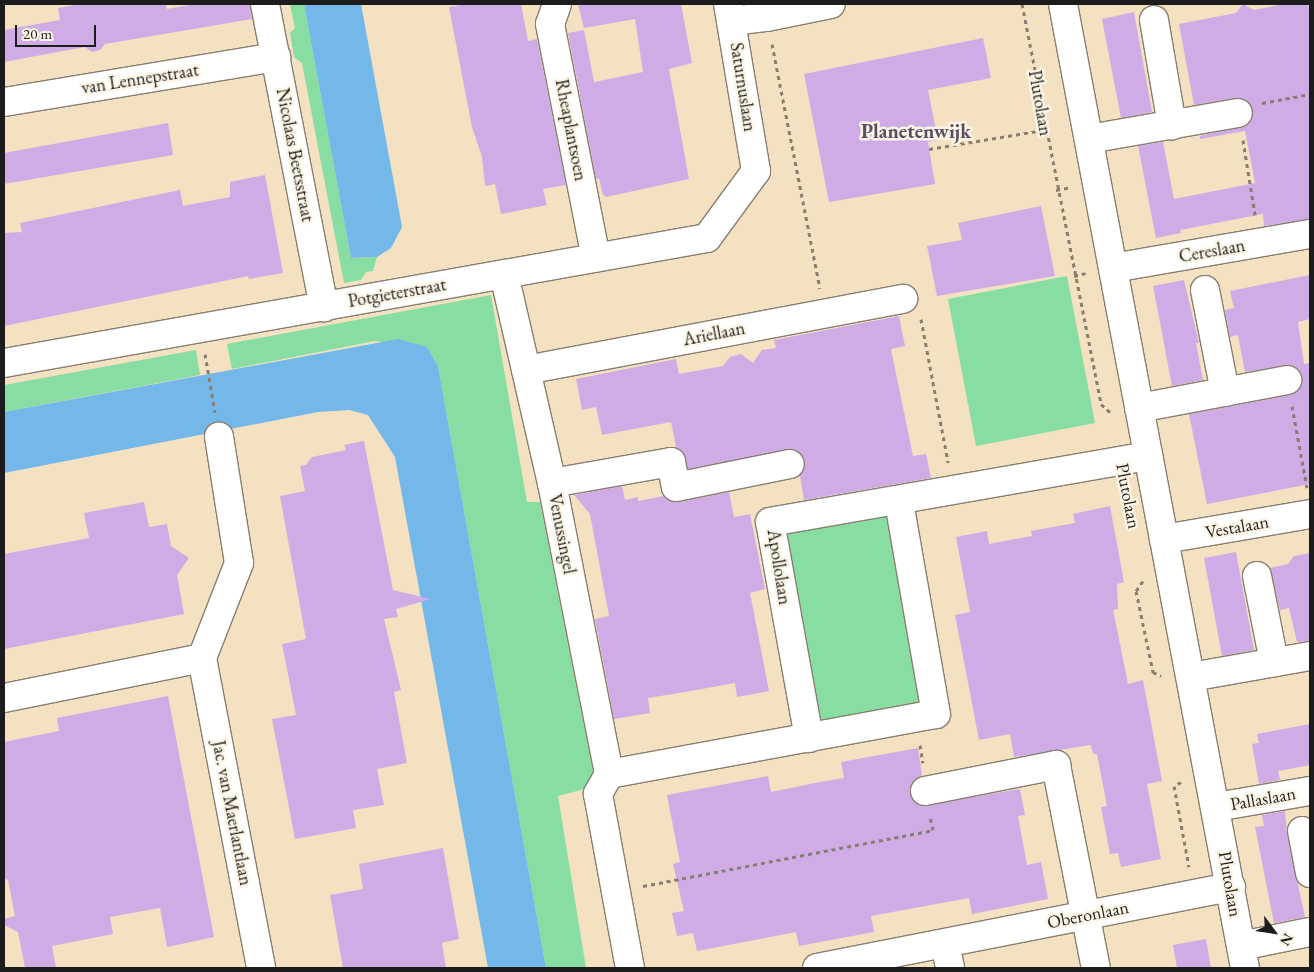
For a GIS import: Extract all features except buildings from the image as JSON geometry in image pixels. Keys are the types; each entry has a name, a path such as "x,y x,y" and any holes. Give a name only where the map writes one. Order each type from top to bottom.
{"street":[{"name":"Nicolaas Beetsstraat","path":"265,4 324,307"},
{"name":"Rheaplantsoen","path":"557,4 550,24 596,258"},
{"path":"730,12 767,17 831,4"},
{"name":"Plutolaan","path":"1063,4 1243,957"},
{"name":"Saturnuslaan","path":"730,12 756,171"},
{"path":"1154,20 1172,125"},
{"name":"van Lennepstraat","path":"4,102 276,57"},
{"path":"1089,139 1238,113"},
{"name":"Potgieterstraat","path":"4,364 707,238 756,171"},
{"name":"Cereslaan","path":"1113,268 1310,234"},
{"name":"Venussingel","path":"504,274 552,483 604,784 615,891 630,968"},
{"path":"1205,290 1226,392"},
{"name":"Ariellaan","path":"526,370 903,299"},
{"path":"1139,408 1287,380"},
{"path":"4,698 202,658 239,562 219,437"},
{"name":"Apollolaan","path":"809,738 770,522 899,501 1148,456"},
{"path":"552,483 671,462 676,487 790,464"},
{"path":"604,784 809,738 936,714 899,501"},
{"name":"Vestalaan","path":"1164,539 1309,504"},
{"path":"1257,576 1274,662"},
{"path":"1190,677 1310,656"},
{"name":"Jac. van Maerlantlaan","path":"202,658 261,968"},
{"path":"925,791 1056,765 1096,968"},
{"name":"Pallaslaan","path":"1216,807 1310,791"},
{"path":"1302,831 1310,872"},
{"name":"Oberonlaan","path":"817,968 947,956 1086,916 1231,887"},
{"path":"1243,957 1310,932"}],"path":[{"name":"Plutolaan","path":"1022,4 1044,130 1101,404 1110,411 1112,418"},
{"path":"767,17 824,314"},
{"path":"1260,242 1236,108 1310,94"},
{"path":"929,149 1044,130"},
{"path":"903,299 917,296 953,490"},
{"path":"208,367 219,437"},
{"path":"1287,380 1309,504"},
{"path":"1142,570 1144,580 1136,591 1154,672 1163,677"},
{"path":"615,891 933,830 925,791 916,718"},
{"name":"Plutolaan","path":"1180,772 1181,782 1174,786 1195,894"}],"green space":[{"path":"290,4 304,4 351,258 377,257 373,271 366,272 361,280 344,283 302,63 294,57 290,33 295,28"},
{"path":"1067,276 1095,423 976,446 948,299"},
{"path":"491,295 527,502 540,502 596,786 558,796 586,968 546,968 438,366 427,347 375,341 232,369 227,344"},
{"path":"196,350 200,375 4,412 4,385"},
{"path":"898,500 935,714 809,740 769,523"}],"water":[{"path":"304,4 361,4 402,227 391,248 377,257 351,258"},
{"path":"398,339 427,347 438,366 546,968 488,968 395,457 368,415 349,410 318,412 4,473 4,412"}],"district":[{"name":"Planetenwijk","path":"916,131"}]}
